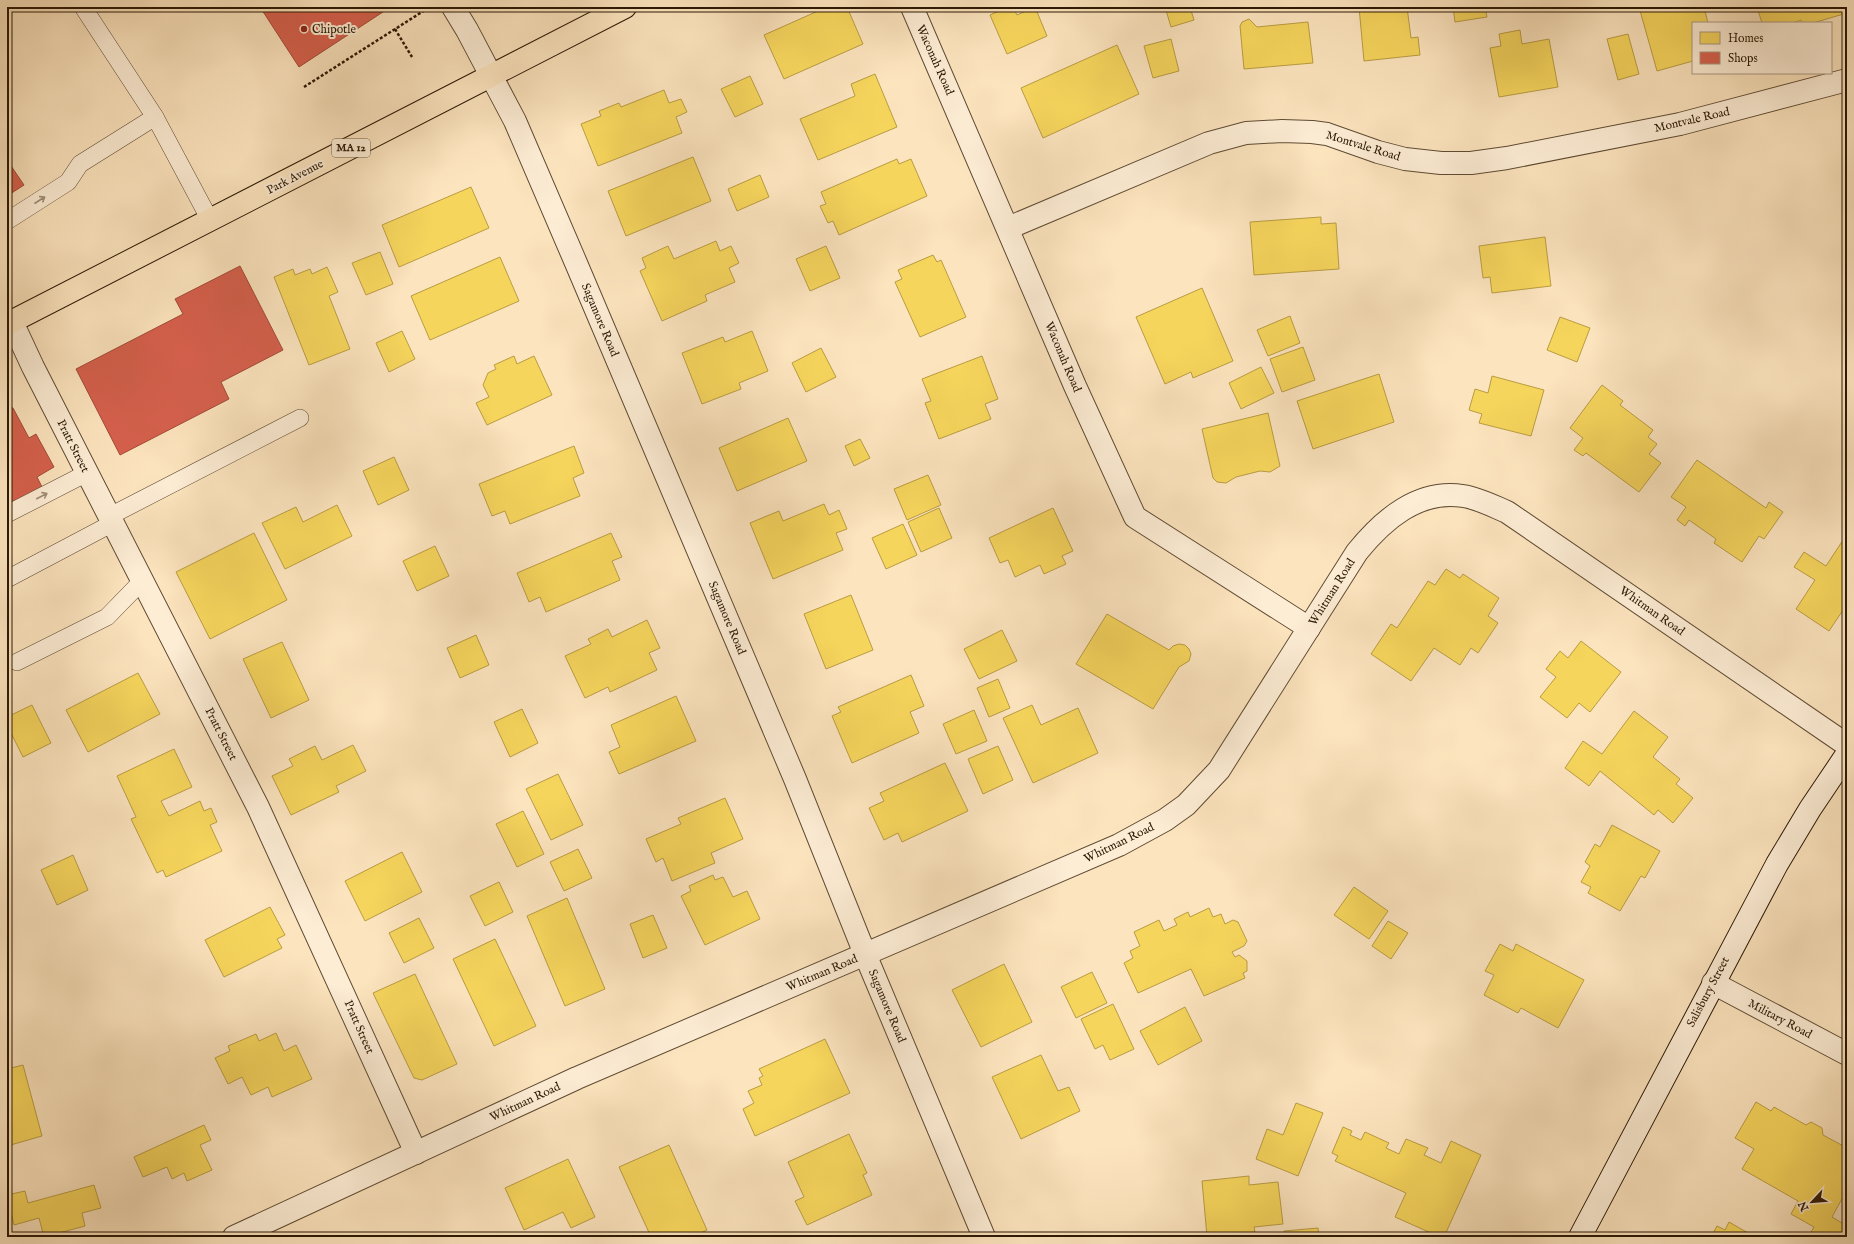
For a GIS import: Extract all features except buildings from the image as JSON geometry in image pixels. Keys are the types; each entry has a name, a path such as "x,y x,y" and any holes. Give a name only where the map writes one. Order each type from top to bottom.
{"main road":[{"name":"Park Avenue","path":"10,323 625,7"}],"street":[{"name":"Sagamore Road","path":"453,7 467,30 515,121 796,779 865,954 984,1237"},
{"name":"Waconah Road","path":"912,7 1075,386 1135,517 1309,628"},
{"name":"Montvale Road","path":"1008,228 1209,143 1246,134 1282,131 1312,132 1327,134 1378,152 1405,159 1441,163 1471,163 1507,158 1680,124 1847,80"},
{"name":"Pratt Street","path":"10,323 258,807 416,1153"},
{"name":"Whitman Road","path":"234,1237 577,1078 1119,845 1165,820 1186,805 1219,770 1357,552 1382,524 1396,513 1422,500 1445,496 1463,496 1477,499 1507,512 1847,745"},
{"name":"Salisbury Street","path":"1580,1237 1777,864 1810,809 1847,754"},
{"name":"Military Road","path":"1713,983 1847,1054"}],"lane":[{"path":"83,7 155,117 210,220"},
{"path":"7,221 68,182 80,164 155,117"},
{"path":"7,579 111,519 300,418"},
{"path":"7,514 87,473"},
{"path":"17,662 107,617 142,581"}],"path":[{"path":"304,87 425,10"},
{"path":"395,29 412,57"}],"place":[{"name":"Chipotle","path":"304,29"}]}
